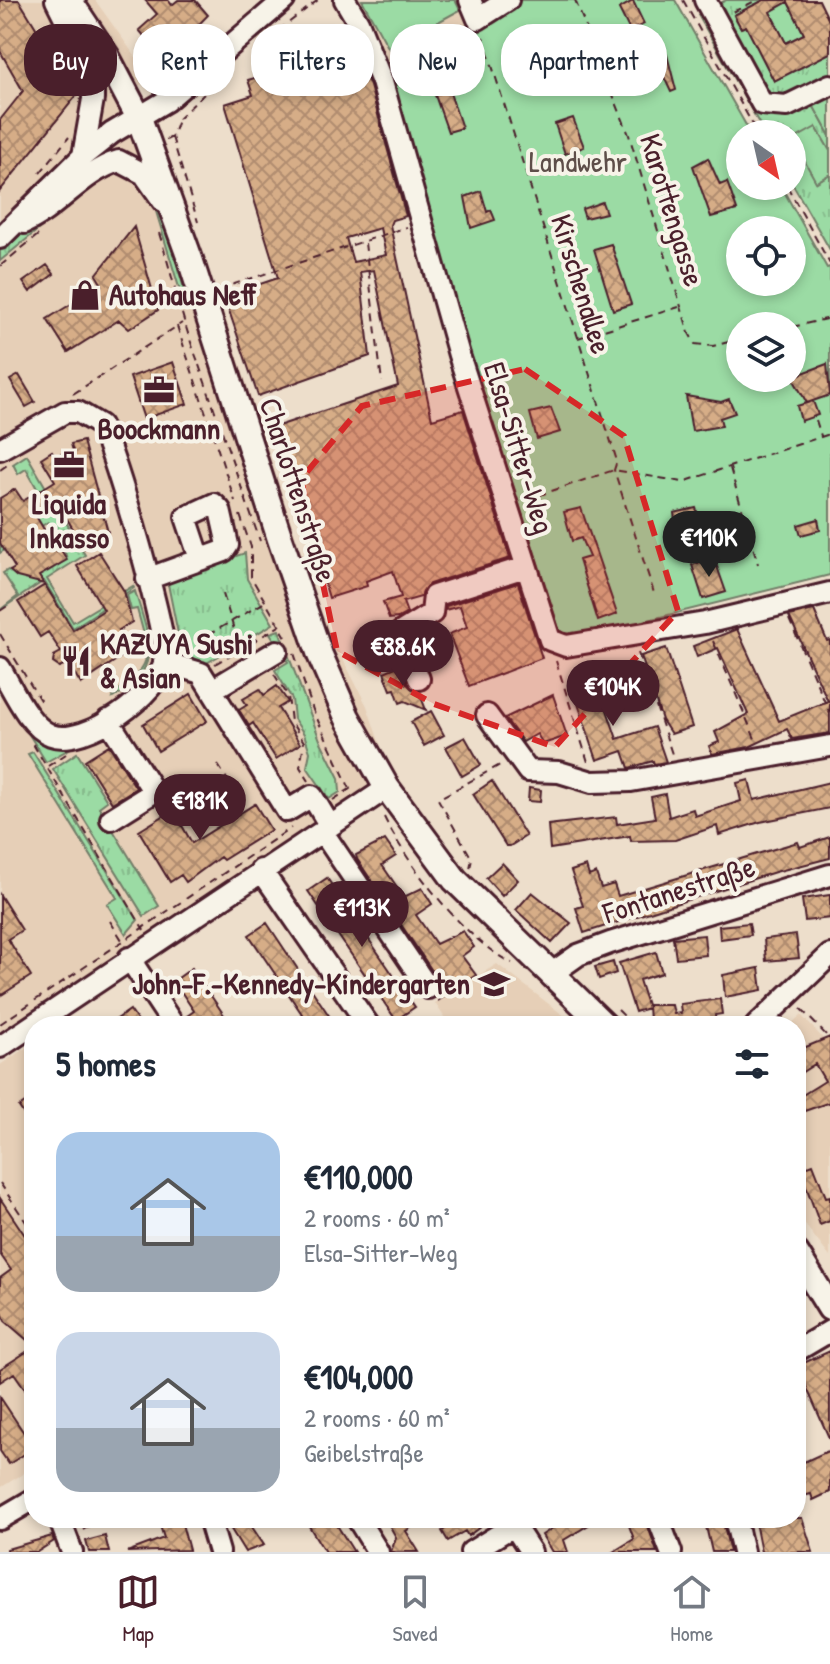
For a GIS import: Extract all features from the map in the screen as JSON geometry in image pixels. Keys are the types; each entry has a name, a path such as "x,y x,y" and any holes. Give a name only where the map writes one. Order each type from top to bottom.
{"main road":[{"name":"Charlottenstraße","path":"69,0 107,57 139,118 167,224 201,295 320,655 347,717 387,788 551,974 608,1015"},
{"path":"806,1269 830,1308"}],"street":[{"path":"56,0 93,74 93,99 83,156"},
{"path":"5,233 83,156 176,93 284,0"},
{"name":"Elsa-Sitter-Weg","path":"345,0 358,22 382,82 544,632 555,644"},
{"path":"474,10 508,0"},
{"path":"705,0 762,104 787,106 830,85"},
{"path":"5,233 45,213 93,175 119,161 144,174 167,224"},
{"path":"0,668 34,721 50,735 77,735 108,720 146,694 155,685 164,656 147,579 103,430 95,420 73,411 54,417 9,454"},
{"path":"147,579 200,559"},
{"path":"419,679 401,632 432,613 434,596 525,567"},
{"path":"555,644 566,646 705,623 830,593"},
{"path":"212,690 271,654"},
{"path":"164,656 201,673 287,811 312,796 324,822 428,988"},
{"path":"487,715 515,756 534,773 559,772 592,782 631,781 830,746"},
{"path":"108,720 154,792 111,819"},
{"path":"43,1016 133,950 261,870 355,798 387,788"},
{"path":"261,870 362,1016"},
{"name":"Fontanestraße","path":"551,974 578,955 610,943 830,875"},
{"path":"133,950 169,1016"},
{"path":"767,1016 830,955"},
{"path":"0,1047 24,1029"},
{"path":"806,1345 830,1331"},
{"path":"0,1519 24,1505"},
{"path":"212,1528 219,1552"},
{"path":"363,1528 378,1552"},
{"path":"471,1552 506,1528"},
{"path":"519,1528 531,1552"},
{"path":"662,1528 671,1552"},
{"path":"737,1528 743,1552"}],"path":[{"path":"250,52 318,0"},
{"name":"Karottengasse","path":"575,0 629,135 680,307 695,344 713,346 726,343"},
{"path":"683,0 750,120"},
{"path":"717,20 757,0"},
{"path":"382,82 474,10"},
{"name":"Kirschenallee","path":"474,10 617,461 614,470 655,596"},
{"path":"178,119 202,96"},
{"path":"37,177 70,135"},
{"path":"172,137 201,232"},
{"path":"795,200 830,264"},
{"path":"201,295 423,221"},
{"path":"167,224 183,322 199,365 226,375"},
{"path":"0,266 39,234"},
{"path":"365,242 382,382"},
{"path":"577,338 680,307"},
{"path":"806,324 830,318"},
{"path":"73,411 72,395 183,322"},
{"path":"177,326 251,547 251,577 295,655 313,710 355,798 324,822"},
{"path":"816,420 821,437"},
{"path":"506,506 614,470 683,482 830,434"},
{"path":"0,470 9,454"},
{"path":"730,467 758,564"},
{"path":"223,594 240,649"},
{"path":"164,656 267,601"},
{"path":"0,611 6,607 4,603"},
{"path":"783,606 830,714"},
{"path":"705,623 762,757"},
{"path":"0,634 43,707"},
{"path":"632,635 678,773"},
{"path":"555,644 555,658 592,782"},
{"path":"271,654 288,696 291,722 304,742 300,767 308,780"},
{"path":"461,869 472,859 438,799 515,756"},
{"path":"218,765 227,779"},
{"path":"47,766 143,925"},
{"path":"0,1024 133,950 143,925 296,825"},
{"path":"110,921 133,950"},
{"path":"133,950 143,925"},
{"path":"789,997 830,1039"},
{"path":"0,1183 24,1219"},
{"path":"71,1546 90,1528"}],"highlighted area":[{"path":"525,369 624,436 678,611 555,747 434,704 337,651 301,479 362,406"}],"shaded area":[{"path":"0,0 95,0 112,24 24,24 24,96 117,96 117,31 133,53 133,96 218,296 315,596 333,640 367,706 395,789 60,1016 24,1016 24,1041 0,1057"},
{"path":"341,0 507,0 510,4 478,24 390,24 390,80 384,84 374,64 374,24 353,24"},
{"name":"John-F.-Kennedy-Kindergarten","path":"497,964 564,1016 443,1016 435,1003"},
{"path":"806,1020 830,1046 830,1257 806,1226"},
{"path":"24,1049 24,1473 0,1488 0,1065"}],"green space":[{"path":"362,0 455,0 460,10 435,24 390,24 389,49"},
{"name":"Landwehr","path":"517,0 675,0 743,120 726,120 726,200 789,200 798,216 726,216 726,296 806,296 806,231 827,268 830,267 830,575 563,641 384,84 390,80 390,96 485,96 485,24 479,24"},
{"path":"726,0 764,0 734,16 741,28 746,26 774,81 830,53 830,96 813,105 830,136 830,151 816,127 817,182 830,174 830,250 802,200 806,200 806,120 757,120 698,15"},
{"path":"788,2 804,34 786,43 770,12"},
{"path":"830,96 830,136 813,105"},
{"path":"816,127 830,151 830,174 816,182 806,164 806,133"},
{"path":"116,167 121,172 93,185 0,261 0,249"},
{"path":"148,185 177,264 185,292 181,294"},
{"path":"27,455 85,555 47,579 73,622 134,588 73,628 44,581 0,610 18,596 3,573 8,570 24,578 38,577 67,559 60,535 48,522 0,553 0,538 48,508 26,469 18,474 13,464"},
{"path":"245,553 247,579 273,624 205,664 183,659 167,579"},
{"path":"135,591 148,638 147,664 129,687 113,698 137,674 146,658 145,638 137,609 131,610 127,595"},
{"path":"279,630 320,740 339,778 340,792 329,799 307,767 310,752 304,734 294,719 292,699 275,670 288,662 270,633"},
{"path":"22,723 42,742 69,749 46,762"},
{"path":"33,752 138,920 126,934 107,904 117,898 28,754"},
{"path":"77,753 107,801 99,807 159,906 144,916 53,769"}],"building":[{"path":"0,0 19,0 34,24 24,24 24,96 76,96 0,191 0,120 23,91 0,51"},
{"path":"145,0 168,0 172,5 178,0 195,0 208,15 199,24 146,24 157,14"},
{"path":"764,0 819,0 830,23 830,53 774,81 746,26 741,28 734,15","holes":["788,2 804,34 786,43 770,12"]},
{"path":"633,1 644,24 626,24 619,9"},
{"path":"667,55 676,90 671,92 667,83"},
{"path":"251,96 373,96 406,216 392,220 390,225 432,419 463,410 510,558 429,584 421,597 403,602 407,613 398,618 389,619 383,602 401,597 393,571 366,581 367,586 329,598 278,426 398,386 374,270 360,272 370,356 258,396 224,296 278,278 225,104","holes":["380,228 386,255 353,262 346,238"]},
{"path":"435,96 451,96 462,128 448,132"},
{"path":"573,118 584,147 565,154 555,124"},
{"path":"708,158 720,185 726,182 726,200 733,200 737,210 711,217 693,166"},
{"path":"481,191 487,212 491,210 495,220 471,228 465,197"},
{"path":"602,202 606,213 585,218 582,209"},
{"path":"134,227 158,310 129,329 119,320 68,352 47,319 102,285 96,275"},
{"path":"611,244 631,304 613,310 594,249"},
{"path":"47,265 54,274 30,292 23,282"},
{"name":"Boockmann","path":"173,362 187,404 144,419 130,377"},
{"path":"827,364 830,395 807,403 801,392 806,392 806,372"},
{"path":"19,375 35,402 26,407 10,380"},
{"path":"686,396 721,402 729,399 735,413 720,418 722,426 692,431"},
{"path":"813,401 818,415 801,421 797,406"},
{"path":"551,408 560,432 537,439 530,413"},
{"path":"83,441 108,532 85,548 57,503 36,516 57,551 60,548 67,560 39,576 44,584 17,577 10,571 15,568 0,543 0,498 15,489 23,501 55,481 41,458 52,451 55,456 73,451 71,444"},
{"path":"581,508 617,614 598,621 579,560 589,557 581,538 572,541 564,512"},
{"path":"696,508 704,534 678,543 674,513"},
{"path":"818,519 820,530 801,535 798,525"},
{"path":"99,552 124,591 132,622 119,630 130,646 128,652 81,684 68,663 59,667 53,663 54,656 61,652 48,632 40,637 18,602 45,585 73,630 104,610 77,566"},
{"path":"714,558 726,592 703,599 692,565"},
{"path":"518,583 542,658 469,686 449,634 467,627 460,606 445,610 446,606"},
{"path":"814,610 827,641 830,640 830,733 792,739 787,729 749,747 712,754 709,746 719,742 715,732 748,714 718,648 697,657 693,646 737,629 779,721 828,701 789,616"},
{"path":"666,648 692,727 671,734 662,720 641,656"},
{"path":"400,665 407,684 419,692 426,710 405,701 400,703 395,689 391,690 384,672"},
{"path":"594,672 617,739 654,727 666,762 654,764 653,761 629,768 623,751 597,760 570,680"},
{"path":"277,686 288,702 278,708 300,744 276,759 253,723 249,726 239,710 247,705 243,699 260,689 264,695"},
{"path":"191,694 207,721 158,751 143,724"},
{"path":"553,695 567,736 543,744 537,734 523,742 505,718"},
{"path":"431,711 444,735 424,746 411,722"},
{"path":"465,737 481,765 462,776 446,747"},
{"path":"109,745 136,788 112,803 85,760"},
{"path":"749,780 754,800 830,782 830,808 760,822 719,835 717,826 675,840 631,841 630,836 550,849 548,825 616,817 617,824 655,818 651,797 665,794 669,817 693,809 695,816 741,801 737,783"},
{"path":"492,781 526,836 510,846 506,846 473,794"},
{"path":"529,788 541,790 540,802 528,801"},
{"path":"255,804 271,830 223,860 220,857 186,882 181,875 170,882 139,831 173,810 192,843"},
{"path":"830,837 830,858 775,872 584,933 576,908 583,906 571,871 586,866 589,876 596,873 601,888 614,884 618,896 798,842 800,847"},
{"path":"385,840 396,856 382,865 404,897 422,888 432,904 416,915 436,944 463,931 474,947 462,956 476,975 439,1000 439,981 357,859 356,855"},
{"path":"502,863 518,880 502,896 486,878"},
{"path":"327,878 415,1007 402,1016 393,1016 308,891"},
{"path":"532,892 571,923 552,943 516,910"},
{"path":"0,895 22,930 8,939 31,976 0,996"},
{"path":"830,895 830,918 805,921 802,899"},
{"path":"267,923 329,1016 303,1016 249,935"},
{"path":"749,923 751,935 720,939 719,926"},
{"path":"704,935 706,955 676,958 673,938"},
{"path":"796,935 799,958 766,961 764,939"},
{"path":"656,952 662,973 639,980 648,1008 635,1012 619,963"},
{"path":"613,962 616,973 599,979 595,967"},
{"path":"192,968 224,1016 187,1016 194,1011 174,981"},
{"path":"759,968 762,990 725,997 723,975"},
{"path":"720,999 722,1014 649,1016 648,1005 672,1005 674,1014 681,1013 680,1004"},
{"path":"830,1037 830,1102 806,1110 806,1093 825,1081 815,1064 806,1070 806,1047"},
{"path":"813,1164 826,1197 830,1196 830,1221 820,1225 806,1186 806,1167"},
{"path":"0,1198 24,1234 24,1337 5,1321 0,1306 0,1278 11,1270 0,1254"},
{"path":"830,1351 830,1440 806,1386 806,1362"},
{"path":"24,1353 24,1388 14,1373 0,1382 0,1369"},
{"path":"0,1397 24,1433 24,1454 9,1464 0,1451"},
{"path":"830,1450 830,1492 813,1500 811,1494 806,1495 806,1461"},
{"path":"161,1528 183,1528 189,1550 127,1552 164,1538"},
{"path":"230,1528 253,1528 264,1545 245,1552"},
{"path":"310,1528 339,1528 354,1552 325,1552"},
{"path":"391,1528 410,1528 406,1531 419,1552 391,1552 396,1537"},
{"path":"447,1528 479,1528 468,1536 465,1531 448,1541 442,1531"},
{"path":"553,1528 584,1528 564,1540 568,1552 552,1552 542,1535"},
{"path":"630,1528 649,1528 657,1552 613,1552 634,1539"},
{"path":"706,1528 724,1528 730,1552 712,1552"},
{"path":"756,1528 805,1528 813,1552 761,1552"},
{"path":"52,1536 54,1541 37,1552 7,1552 7,1549"},
{"path":"105,1536 109,1552 89,1552 86,1541"}],"place":[{"name":"Autohaus Neff","path":"85,295"},
{"name":"Boockmann","path":"159,390"},
{"name":"Liquida Inkasso","path":"69,465"},
{"name":"KAZUYA Sushi & Asian","path":"76,661"},
{"name":"John-F.-Kennedy-Kindergarten","path":"494,984"}]}
